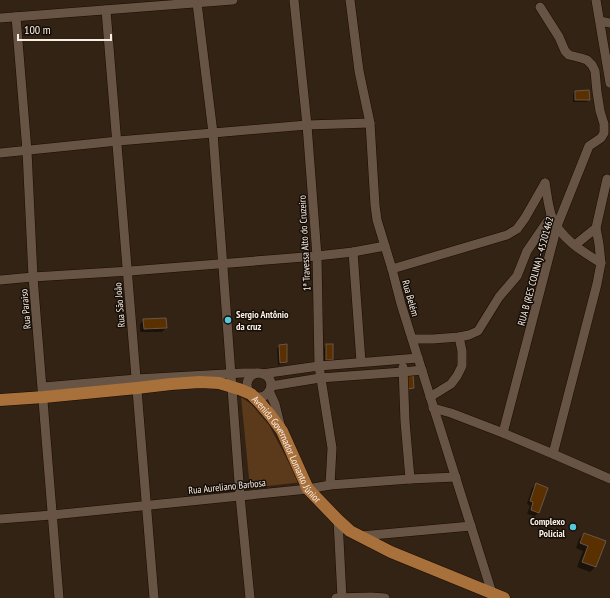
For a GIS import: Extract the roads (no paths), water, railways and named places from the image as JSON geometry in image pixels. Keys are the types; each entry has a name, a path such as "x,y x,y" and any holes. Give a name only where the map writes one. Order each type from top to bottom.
{"main road":[{"name":"Avenida Governador Lomanto Júnior","path":"0,400 43,392 136,384 200,382 219,383 239,388 251,394 282,431 308,489 350,531 391,552 500,597"}],"street":[{"path":"0,18 234,0"},
{"name":"1ª Travessa Alto do Cruzeiro","path":"294,0 307,126 317,256 320,378 332,448 330,485"},
{"name":"Rua Belém","path":"350,0 358,71 370,122 377,220 392,268 401,304 471,526 500,597"},
{"path":"596,0 610,83"},
{"path":"197,3 213,133 231,387 250,598"},
{"name":"RUA B (RES COLINA) - 45201462","path":"503,433 556,226 589,146 601,138 604,133 604,124 599,106 595,71 592,65 587,60 569,55 566,52 540,7"},
{"name":"Rua São João","path":"106,10 154,598"},
{"name":"Rua Paraiso","path":"16,17 27,151 34,277 59,598"},
{"path":"600,21 610,23"},
{"path":"0,153 117,141 370,122"},
{"path":"553,454 597,284 601,263 596,228 607,179"},
{"path":"392,268 507,235 517,229 545,183 551,216 556,226 575,245 601,263"},
{"path":"413,339 459,337 478,331 499,297 516,276 527,251 551,216"},
{"path":"575,245 596,228"},
{"path":"0,280 127,272 317,256 353,252 385,246"},
{"path":"353,252 361,362"},
{"path":"430,397 451,384 462,366 462,351 459,337"},
{"path":"270,388 267,394 261,397 254,396 248,390 247,382 253,375 259,374 319,366 418,358"},
{"path":"403,360 405,421 410,479"},
{"path":"270,388 320,378 422,370"},
{"path":"136,384 230,374 259,374 267,377 269,380 282,431"},
{"path":"433,408 503,433 608,476"},
{"name":"Rua Aureliano Barbosa","path":"0,519 308,489 330,485 456,477"},
{"path":"338,520 340,598 384,598"},
{"path":"361,536 471,526"}],"place":[{"name":"Sergio Antônio da cruz","path":"228,320"},
{"name":"Complexo Policial","path":"573,527"}]}
